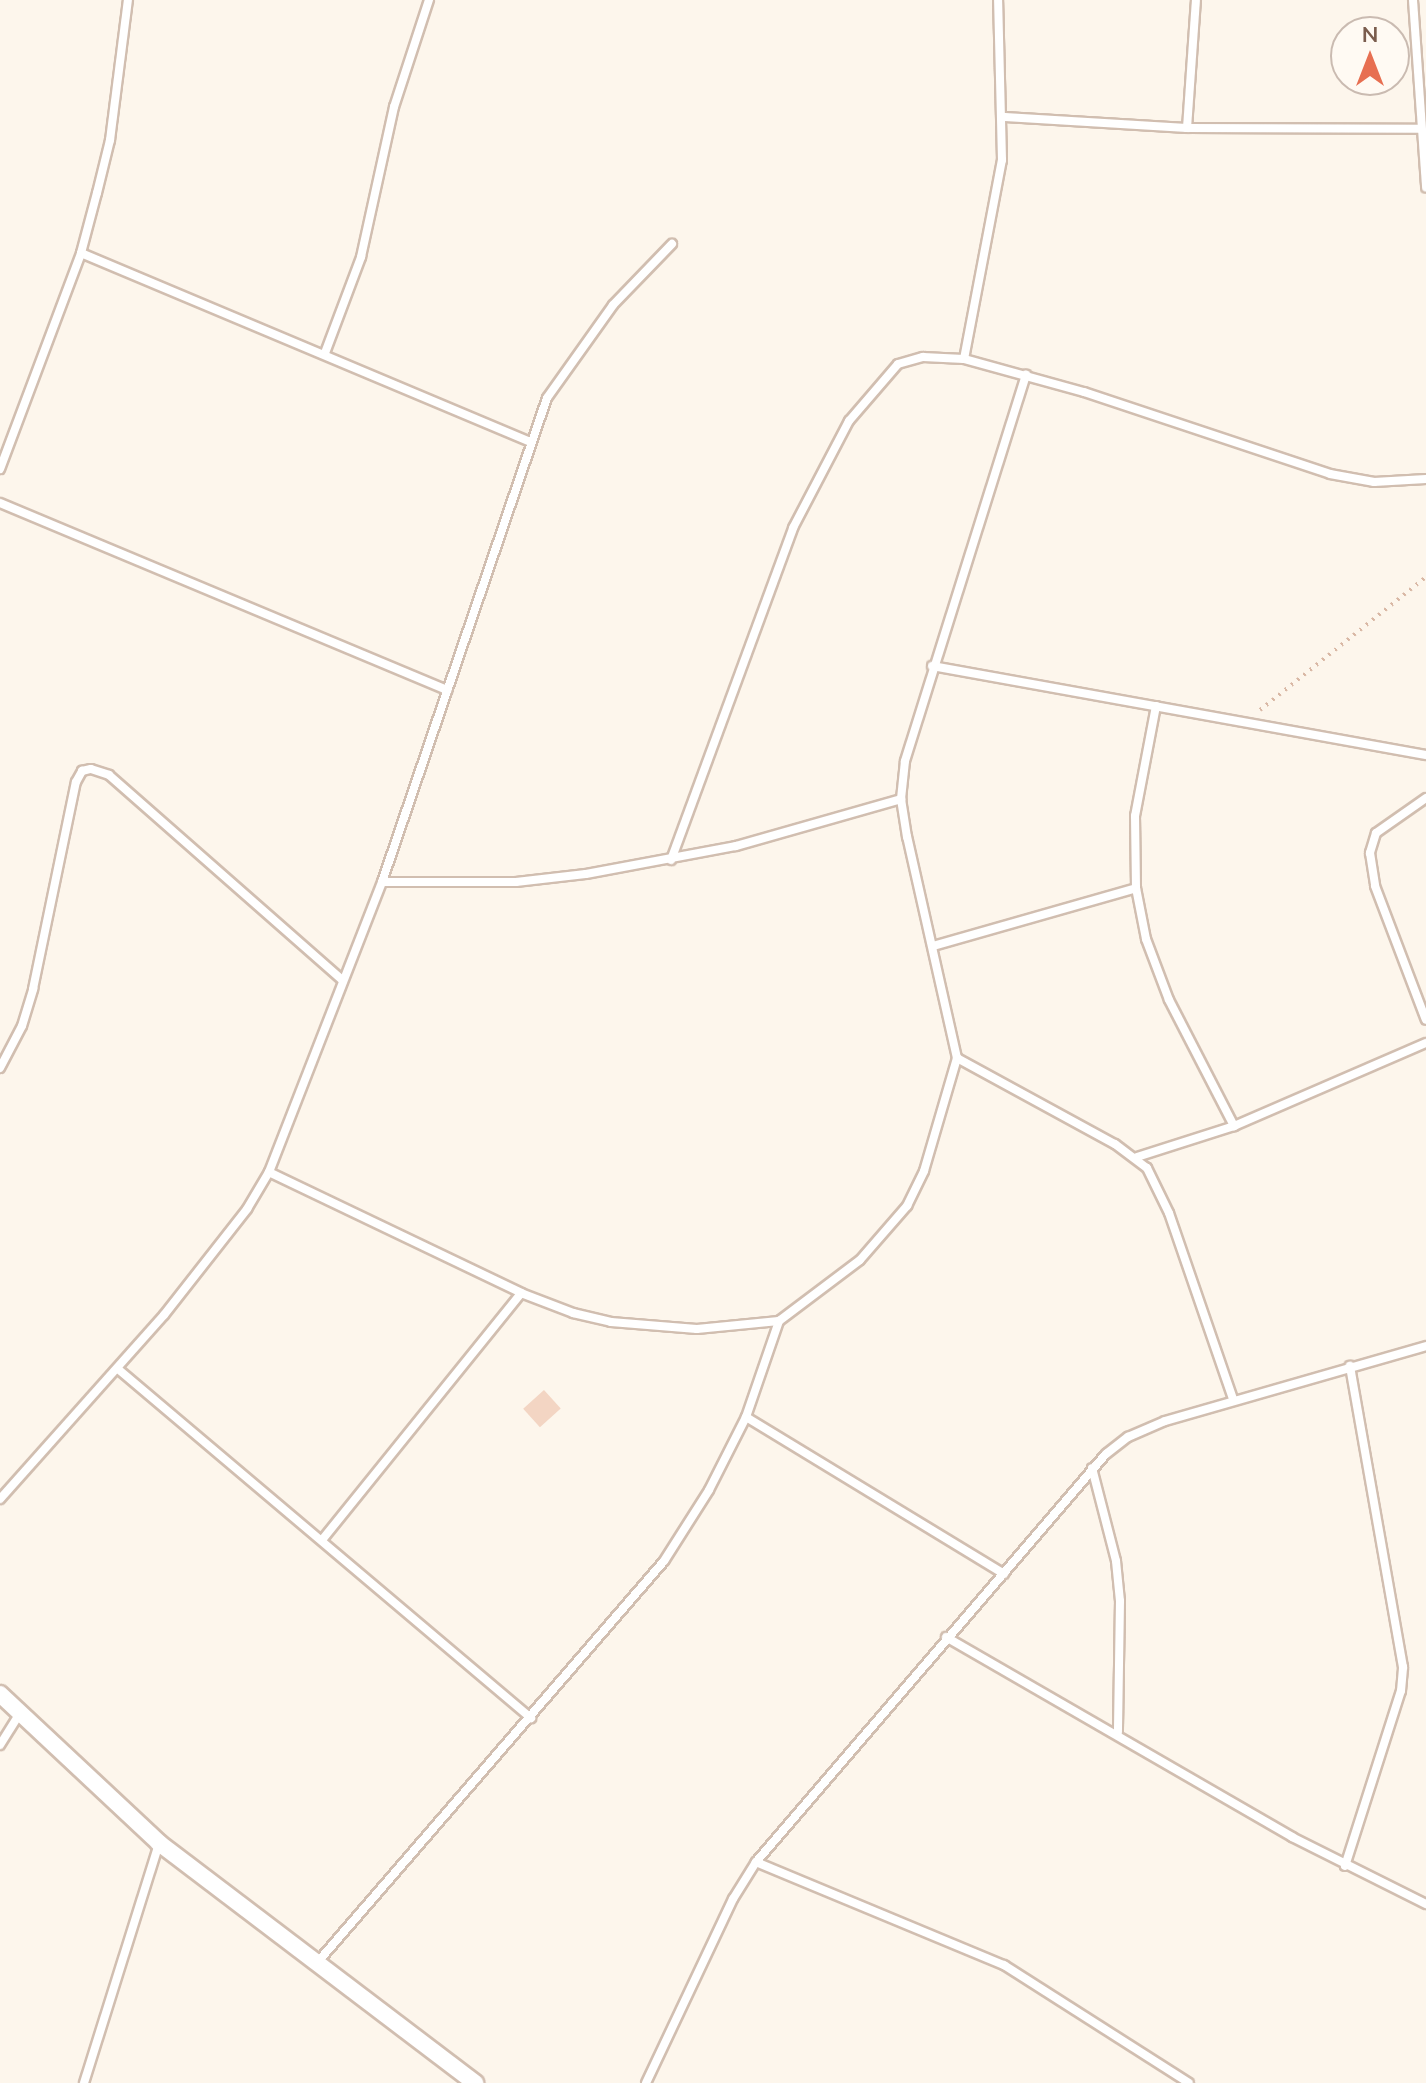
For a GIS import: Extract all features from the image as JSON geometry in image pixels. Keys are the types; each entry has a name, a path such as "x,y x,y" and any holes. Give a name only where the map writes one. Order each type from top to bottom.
{"street":[{"path":"0,1694 159,1843 475,2083"}],"lane":[{"path":"0,469 81,253 110,140 128,0"},
{"path":"325,353 361,257 401,80 429,0"},
{"path":"964,359 997,204 1005,117 998,0"},
{"path":"1187,128 1196,0"},
{"path":"1413,0 1426,188"},
{"path":"1005,117 1187,128 1421,129"},
{"path":"0,1499 118,1369 225,1238 269,1172 341,979 382,882 529,441 574,353 672,244"},
{"path":"81,253 529,441"},
{"path":"671,860 766,594 799,514 841,434 898,364 923,357 964,359 1026,374 1330,474 1374,482 1426,479"},
{"path":"269,1172 521,1293 611,1322 697,1329 779,1321 860,1260 907,1206 943,1114 957,1058 901,799 905,761 932,666 1026,374"},
{"path":"0,503 448,690"},
{"path":"932,666 1426,755"},
{"path":"1156,706 1135,816 1136,888 1146,939 1169,1000 1234,1126"},
{"path":"0,1068 22,1026 33,989 76,782 82,771 91,769 120,785 341,979"},
{"path":"1426,798 1376,833 1370,853 1377,895 1426,1020"},
{"path":"382,882 516,882 671,860 795,832 901,799"},
{"path":"933,946 1136,888"},
{"path":"1137,1157 1234,1126 1426,1043"},
{"path":"957,1058 1137,1157 1156,1182 1169,1213 1233,1399"},
{"path":"322,1540 521,1293"},
{"path":"316,1964 664,1561 709,1490 746,1417 779,1321"},
{"path":"646,2083 733,1899 756,1862 1092,1468 1128,1437 1233,1399 1426,1346"},
{"path":"1345,1866 1397,1703 1403,1667 1350,1366"},
{"path":"118,1369 531,1718"},
{"path":"746,1417 1004,1574"},
{"path":"1092,1468 1116,1561 1120,1601 1118,1732"},
{"path":"946,1637 1118,1732 1345,1866 1426,1904"},
{"path":"0,1745 19,1714"},
{"path":"84,2083 159,1843"},
{"path":"756,1862 1004,1965 1189,2083"}],"path":[{"path":"1242,724 1426,577"}],"building":[{"path":"544,1390 561,1409 540,1427 523,1409"}]}
